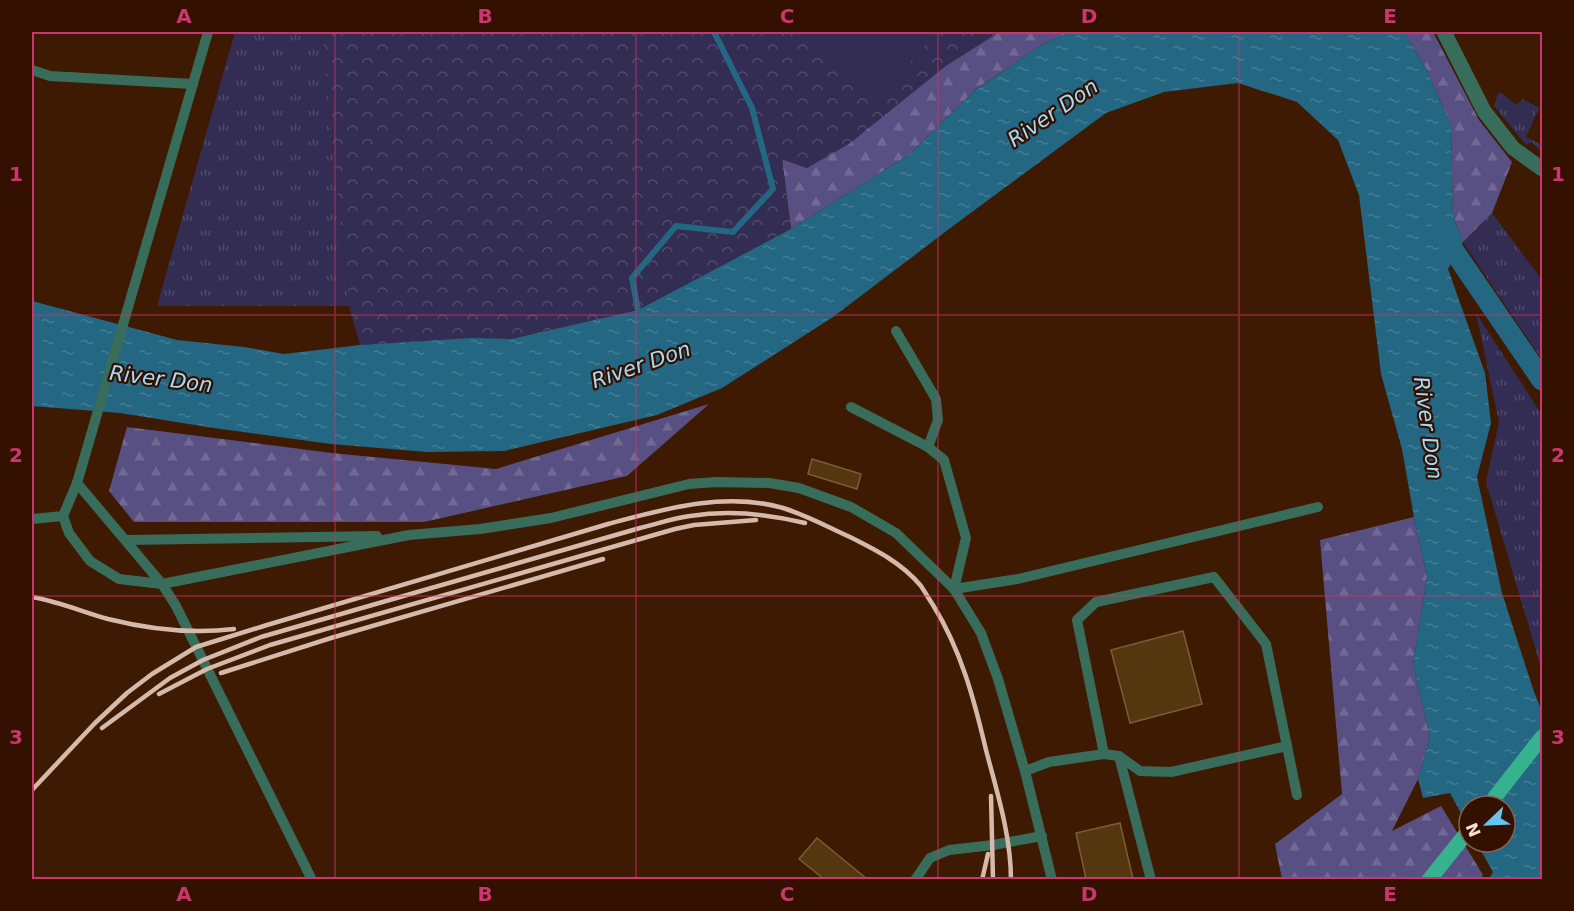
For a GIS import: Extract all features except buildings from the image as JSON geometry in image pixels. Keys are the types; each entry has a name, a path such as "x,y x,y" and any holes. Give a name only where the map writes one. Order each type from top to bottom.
{"main road":[{"path":"1498,794 1542,738"},
{"path":"1429,879 1457,845"}],"street":[{"path":"1444,32 1484,111 1513,148 1542,169"}],"lane":[{"path":"208,32 77,483 63,516 69,533 90,561 119,579 162,584 409,536"},
{"path":"32,70 50,76 193,84"},
{"path":"896,331 936,399 938,420 928,447"},
{"path":"851,407 928,447 944,460 966,538 954,589"},
{"path":"126,540 409,536 480,529 551,518 689,484 716,482 769,483 799,488 851,507 896,533 954,589 981,633 998,679 1025,771 1052,879"},
{"path":"77,483 162,584 176,606 312,879"},
{"path":"954,589 1018,579 1318,507"},
{"path":"32,519 63,516"},
{"path":"1104,754 1077,620 1096,602 1214,577 1266,644 1297,795"},
{"path":"1025,771 1049,762 1104,754 1119,756 1140,771 1171,772 1287,746"},
{"path":"1119,756 1151,879"},
{"path":"915,879 930,858 949,850 1042,837"}],"green space":[{"path":"235,32 322,32 349,306 157,306"},
{"path":"322,32 999,32 947,65 849,144 807,168 782,159 791,229 638,310 511,339 360,345 349,306"},
{"path":"800,32 936,32 879,99"},
{"path":"999,32 1071,32 1045,43 975,90 910,154 791,229 782,159 807,168 947,65"},
{"path":"1404,32 1433,32 1479,120 1512,162 1492,213 1463,242 1453,216 1451,126 1427,70"},
{"path":"1498,93 1502,93 1516,105 1523,99 1539,108 1526,137 1542,145 1542,153 1532,142 1526,145 1494,106"},
{"path":"1492,213 1542,280 1542,360 1463,242"},
{"path":"1476,313 1542,415 1542,671 1486,482 1499,422"},
{"path":"709,404 627,476 424,522 134,522 109,491 127,427 332,453 496,469"},
{"path":"1414,517 1427,577 1413,665 1430,737 1418,779 1392,831 1441,806 1457,832 1457,854 1470,854 1483,875 1481,879 1282,879 1275,844 1342,794 1320,540"}],"water":[{"name":"River Don","path":"1071,32 1404,32 1427,70 1451,126 1453,216 1463,242 1448,269 1485,373 1491,423 1477,477 1502,593 1542,712 1542,879 1489,879 1493,872 1483,854 1517,854 1517,794 1457,794 1457,806 1450,793 1423,798 1418,779 1430,737 1413,665 1427,577 1402,449 1381,374 1359,195 1338,140 1297,102 1238,83 1164,92 1106,113 833,317 722,388 657,415 504,451 427,452 331,444 120,413 32,406 32,301 177,340 284,354 360,345 472,338 511,339 638,310 791,229 910,154 974,91 1045,43"}],"waterway":[{"path":"638,310 632,278 676,226 733,232 773,189 752,108 714,32"},
{"path":"1441,232 1542,380"}],"railway":[{"path":"32,790 95,723 127,693 152,674 196,647 651,513 695,504 739,501 761,503 800,514 860,542 897,564 921,586 951,639 971,694 1003,814 1009,847 1011,880"},
{"path":"102,728 170,678 203,660 261,637 677,518 733,513 777,517 805,523"},
{"path":"159,694 207,669 270,645 675,529 694,525 756,520"},
{"path":"221,673 331,638 603,559"},
{"path":"32,597 108,619 139,625 187,631 234,629"},
{"path":"991,796 993,880"},
{"path":"982,880 988,854"}]}
